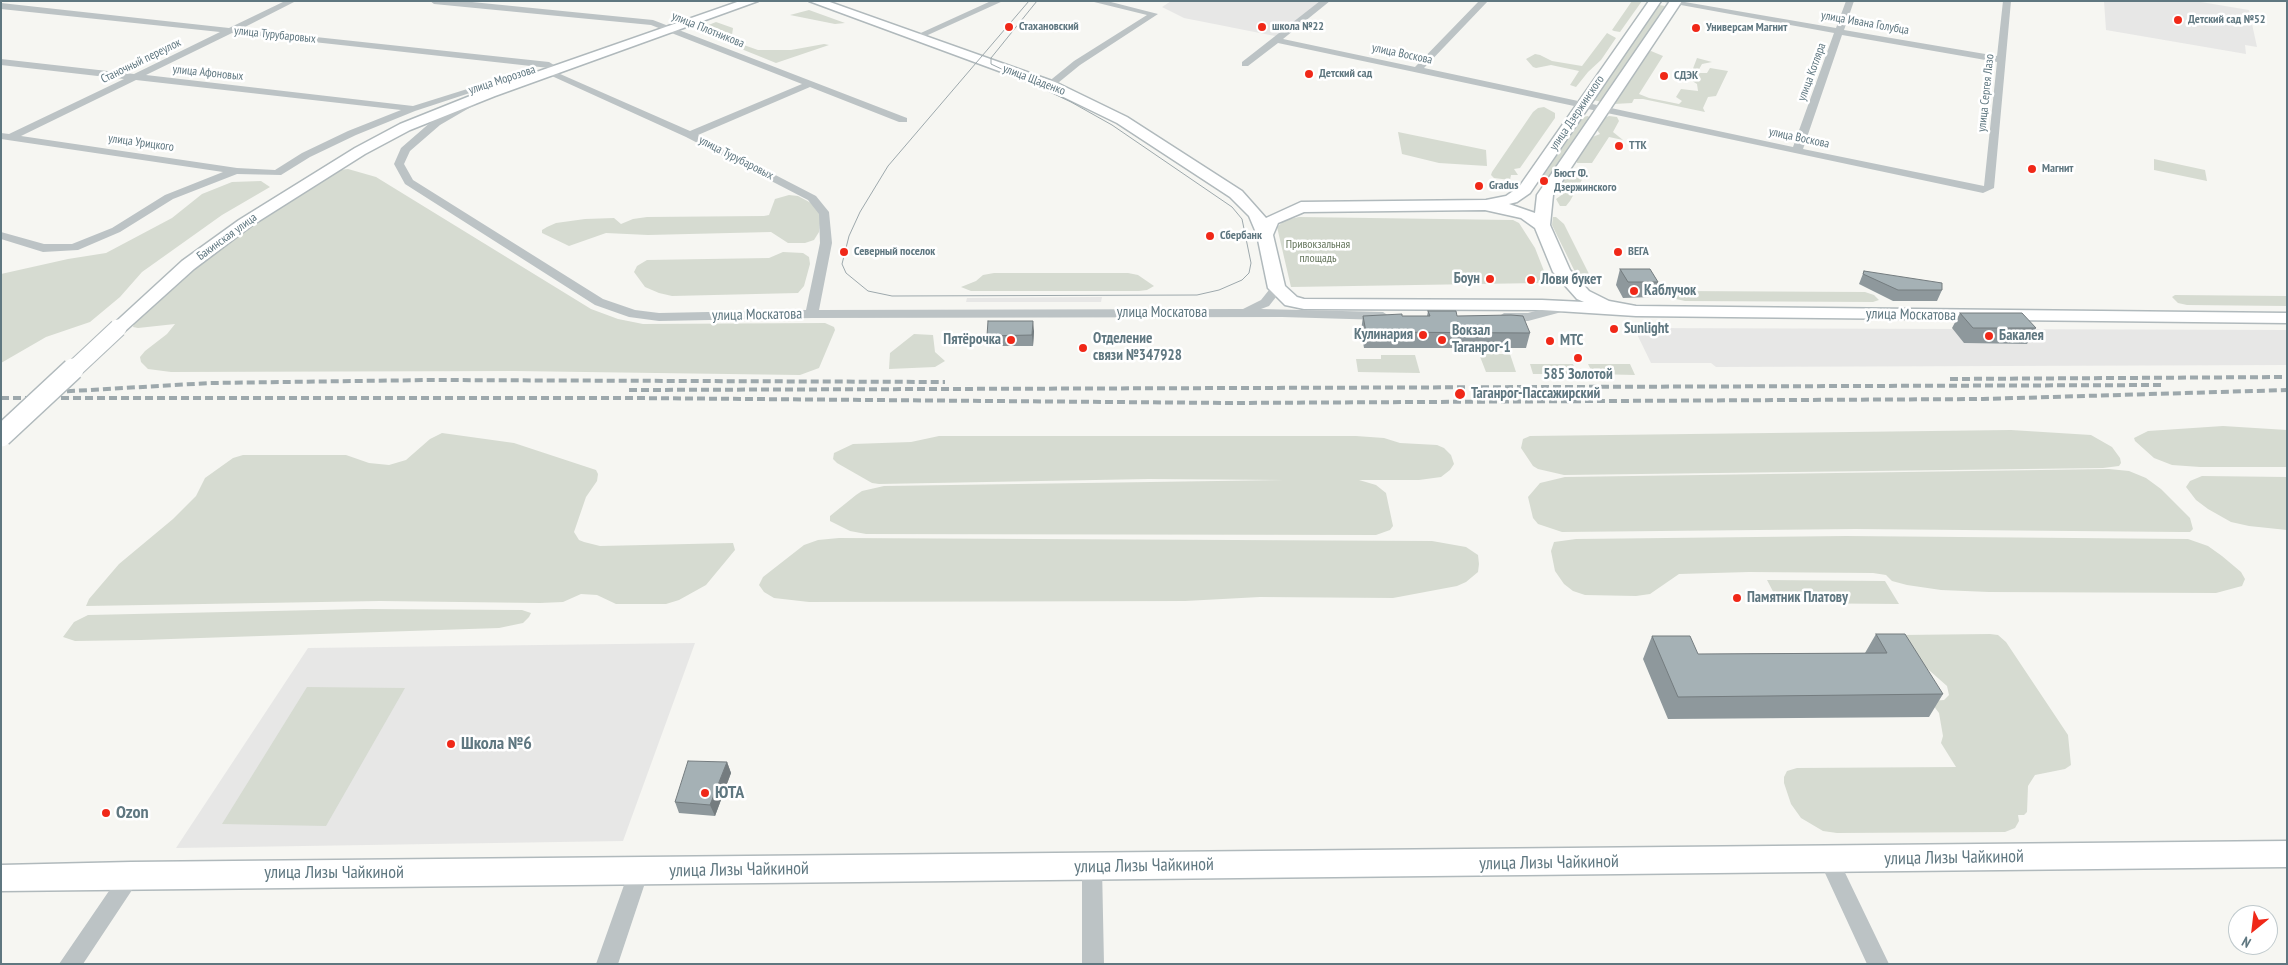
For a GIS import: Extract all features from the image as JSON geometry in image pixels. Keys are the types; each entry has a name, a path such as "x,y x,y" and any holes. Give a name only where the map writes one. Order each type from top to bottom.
{"main road":[{"name":"улица Морозова","path":"667,28 734,1"},
{"name":"улица Морозова","path":"485,90 752,1"},
{"name":"улица Щаденко","path":"815,1 1050,86 1142,132 1236,194 1256,214 1265,235"},
{"name":"улица Дзержинского","path":"1485,205 1511,199 1525,190 1581,105 1655,1"},
{"name":"улица Дзержинского","path":"1542,225 1545,195 1604,110 1671,2"},
{"name":"Бакинская улица","path":"1,422 188,265 262,211 405,126 485,90"},
{"name":"улица Щаденко","path":"1236,194 1268,204 1301,207"},
{"path":"1304,304 1292,301 1277,288 1265,235 1268,224 1272,220 1301,207 1485,205 1514,210 1542,225 1562,272 1587,298 1604,305 1636,312"},
{"path":"1542,304 1557,291 1562,272"},
{"name":"улица Москатова","path":"1304,304 1542,304 1636,312 2287,318"},
{"name":"Бакинская улица","path":"1,436 111,328"},
{"name":"улица Лизы Чайкиной","path":"1,878 131,875 1829,860 2287,854"}],"street":[{"name":"Станочный переулок","path":"4,139 292,1"},
{"name":"улица Плотникова","path":"434,1 653,23 903,120"},
{"path":"916,37 1000,1"},
{"path":"1050,86 1077,63 1154,14 1094,1"},
{"path":"1245,64 1326,1"},
{"path":"1417,70 1484,1"},
{"name":"улица Котляра","path":"1797,151 1850,1"},
{"name":"улица Сергея Лазо","path":"1989,188 2007,1"},
{"name":"улица Ивана Голубца","path":"1671,2 2002,60"},
{"name":"улица Турубаровых","path":"1,6 232,31 548,69 690,135 801,191 820,205 825,214 826,243 812,314"},
{"name":"улица Воскова","path":"1277,40 1983,190 1989,188"},
{"name":"улица Афоновых","path":"1,62 412,109"},
{"path":"690,135 810,84"},
{"name":"улица Морозова","path":"277,173 352,133 412,109 485,90"},
{"name":"улица Москатова","path":"485,90 436,123 405,150 399,164 408,182 599,302 614,309 659,317 812,314 1240,313 1329,316 1528,317 1566,307"},
{"name":"улица Урицкого","path":"4,139 237,170 277,173"},
{"path":"1,235 43,248 74,248 116,230 169,197 237,170"},
{"path":"1,242 14,238"},
{"path":"1240,313 1265,303 1277,288"},
{"name":"улица Москатова","path":"1282,313 1304,304"},
{"path":"1528,317 1542,304"},
{"path":"1829,860 1878,964"},
{"path":"1092,867 1093,964"},
{"path":"607,964 639,871"},
{"path":"70,964 131,875"}],"shaded area":[{"name":"школа №22","path":"1171,1 1325,1 1280,37 1184,18 1162,7"},
{"name":"Детский сад №52","path":"2104,1 2195,1 2249,10 2257,47 2245,45 2246,54 2106,30"},
{"path":"1102,297 1101,302 966,302 967,298"},
{"path":"1634,328 2287,330 2287,365 1716,367 1711,363 1651,363"},
{"name":"Школа №6","path":"695,643 623,841 176,848 308,648"}],"green space":[{"path":"1632,1 1642,1 1620,32 1612,30"},
{"path":"1659,5 1665,6 1602,102 1593,100"},
{"path":"809,10 845,23 835,24 790,15"},
{"path":"716,22 733,28 732,35 738,43 758,50 791,50 824,44 829,45 776,63 729,44 701,28"},
{"path":"1607,33 1616,38 1601,60 1576,87 1570,85 1579,71 1551,65 1536,68 1526,59 1535,54 1552,61 1582,66"},
{"path":"1651,51 1663,56 1639,94 1649,98 1679,104 1682,101 1676,97 1681,89 1698,91 1697,84 1689,79 1697,58 1712,62 1702,64 1698,71 1700,73 1707,73 1710,68 1728,71 1716,96 1708,97 1703,108 1705,112 1643,99 1634,99 1632,103 1614,104 1648,52"},
{"path":"1544,107 1555,113 1555,118 1520,168 1514,169 1518,175 1511,175 1510,180 1494,178 1491,175 1492,172 1533,112 1538,108"},
{"path":"1588,116 1590,118 1549,181 1541,179 1583,117"},
{"path":"1609,116 1617,117 1619,121 1613,132 1623,140 1609,137 1592,163 1577,163 1577,158 1590,138 1600,134 1597,130 1604,118"},
{"path":"1398,132 1486,150 1487,166 1439,163 1402,154"},
{"path":"2154,159 2205,170 2207,181 2154,170"},
{"path":"348,169 376,177 591,309 618,319 643,324 825,323 834,327 835,330 819,368 800,375 514,371 171,372 148,369 141,362 140,357 145,351 167,334 175,324 138,328 133,327 134,323 172,285 251,224 340,170"},
{"path":"1567,170 1584,176 1566,206 1560,206 1556,199 1563,194 1565,188 1558,184"},
{"path":"261,181 270,187 222,215 142,272 120,297 90,322 46,337 1,363 1,274 68,259 106,253 172,218 202,194 232,182"},
{"path":"789,195 798,196 813,204 821,214 819,232 814,240 805,243 788,243 771,232 648,235 606,233 569,246 542,233 542,230 556,223 585,219 614,218 621,224 633,219 647,217 764,216 769,215 775,199"},
{"name":"Привокзальная площадь","path":"1299,217 1513,220 1519,223 1535,248 1546,276 1540,283 1291,287 1277,227 1285,220"},
{"path":"1553,217 1556,217 1564,224 1592,280 1585,281 1578,278 1552,225"},
{"path":"783,252 803,253 809,257 810,264 804,286 798,293 672,296 645,287 634,272 637,266 647,260 769,258"},
{"path":"994,273 1128,273 1138,275 1154,286 1147,290 1139,291 971,291 961,287 976,281 983,275"},
{"path":"1679,291 1865,292 1874,295 1879,300 1873,302 1685,301 1676,299 1673,294"},
{"path":"2175,295 2287,296 2287,306 2187,305 2178,303 2172,297"},
{"path":"914,334 933,335 935,352 945,361 935,367 889,369 890,353"},
{"path":"1479,354 1510,354 1516,372 1486,372"},
{"path":"1381,355 1415,355 1420,373 1358,372 1356,359 1381,359"},
{"path":"1530,364 1573,364 1577,374 1533,374"},
{"path":"1588,364 1630,364 1635,375 1593,374"},
{"path":"2223,426 2287,430 2287,467 2200,467 2172,465 2154,458 2134,438 2148,431"},
{"path":"2011,430 2091,435 2112,447 2120,458 2121,463 2119,466 2103,468 1564,475 1533,466 1521,448 1523,439 1530,436"},
{"path":"442,433 514,443 596,470 598,474 597,481 586,497 574,532 579,540 584,542 600,546 733,543 735,550 706,585 679,600 666,604 616,604 597,595 581,594 563,602 540,603 380,601 86,606 89,599 119,564 173,519 196,496 205,478 233,458 243,455 346,455 369,463 389,465 406,460 430,439"},
{"path":"939,436 1356,436 1384,438 1400,443 1437,445 1444,448 1451,455 1454,464 1441,477 1419,480 1359,480 1376,485 1386,493 1393,526 1390,530 1376,535 866,534 850,531 830,521 830,516 862,491 884,486 1284,480 1149,479 879,484 872,483 833,459 834,453 853,444 911,442"},
{"path":"2109,469 2129,471 2146,478 2161,489 2190,518 2193,529 2190,532 1856,529 1562,532 1538,524 1533,518 1528,497 1540,483 1565,477"},
{"path":"2202,476 2287,477 2287,530 2231,522 2208,509 2196,500 2186,487 2190,481"},
{"path":"1846,536 2188,539 2208,546 2241,572 2245,579 2242,586 2216,593 1989,592 1941,590 1907,585 1892,581 1886,575 1873,573 1749,572 1679,574 1650,594 1636,596 1585,595 1573,591 1564,584 1555,571 1551,551 1554,542 1576,539"},
{"path":"839,538 1432,541 1466,547 1478,555 1479,564 1478,572 1466,582 1457,586 1393,598 1260,597 1185,601 809,602 774,598 764,592 759,585 763,577 804,545 818,540"},
{"path":"1767,580 1885,581 1899,604 1779,603"},
{"path":"364,609 522,610 531,613 523,623 499,628 141,640 75,641 63,637 74,622 88,615"},
{"path":"1901,635 1998,635 2006,642 2068,735 2071,765 2065,769 2035,775 2028,786 2027,812 2024,815 2018,815 2019,821 2015,828 2005,832 1837,833 1823,831 1801,818 1791,804 1784,783 1787,771 1797,768 1956,767 1941,743 1943,736 1939,713 1930,701 1944,700 1949,695 1947,686 1922,664"},
{"path":"307,687 405,688 326,826 222,824"}],"building":[{"path":"1620,269 1650,269 1658,282 1628,282"},
{"path":"1864,271 1942,283 1942,290 1898,290 1863,274"},
{"path":"1428,311 1456,311 1457,316 1523,316 1530,333 1366,332 1363,316 1402,314 1402,316 1430,316"},
{"path":"1960,313 2022,313 2036,328 1973,328"},
{"path":"988,321 1033,321 1032,335 987,336"},
{"path":"1876,634 1905,634 1943,694 1678,697 1652,636 1690,636 1698,654 1887,653"},
{"path":"688,761 727,762 710,805 675,802"}],"tram line":[{"path":"1029,1 888,166 860,212 849,236 842,264 846,273 868,291 892,296 1197,295 1219,290 1242,280 1249,273 1251,263 1242,219 1232,207 1112,125 1071,102 991,64 991,58 1037,1"}],"railway":[{"path":"1950,379 2287,377"},
{"path":"55,392 210,383 431,380 945,382"},
{"path":"629,390 2164,385"},
{"path":"1,398 632,398 1230,403 1983,399 2287,390"}],"place":[{"name":"Детский сад №52","path":"2178,20"},
{"name":"Стахановский","path":"1009,27"},
{"name":"школа №22","path":"1262,27"},
{"name":"Универсам Магнит","path":"1696,28"},
{"name":"Детский сад","path":"1309,74"},
{"name":"СДЭК","path":"1664,76"},
{"name":"ТТК","path":"1619,146"},
{"name":"Магнит","path":"2032,169"},
{"name":"Бюст Ф. Дзержинского","path":"1544,181"},
{"name":"Gradus","path":"1479,186"},
{"name":"Сбербанк","path":"1210,236"},
{"name":"Северный поселок","path":"844,252"},
{"name":"ВЕГА","path":"1618,252"},
{"name":"Боун","path":"1490,279"},
{"name":"Лови букет","path":"1531,280"},
{"name":"Каблучок","path":"1634,291"},
{"name":"Sunlight","path":"1614,329"},
{"name":"Кулинария","path":"1423,335"},
{"name":"Бакалея","path":"1989,336"},
{"name":"Пятёрочка","path":"1011,340"},
{"name":"Вокзал Таганрог-1","path":"1442,340"},
{"name":"МТС","path":"1550,341"},
{"name":"Отделение связи №347928","path":"1083,348"},
{"name":"585 Золотой","path":"1578,358"},
{"name":"Таганрог-Пассажирский","path":"1460,394"},
{"name":"Памятник Платову","path":"1737,598"},
{"name":"Школа №6","path":"451,744"},
{"name":"ЮТА","path":"705,793"},
{"name":"Ozon","path":"106,813"}]}
